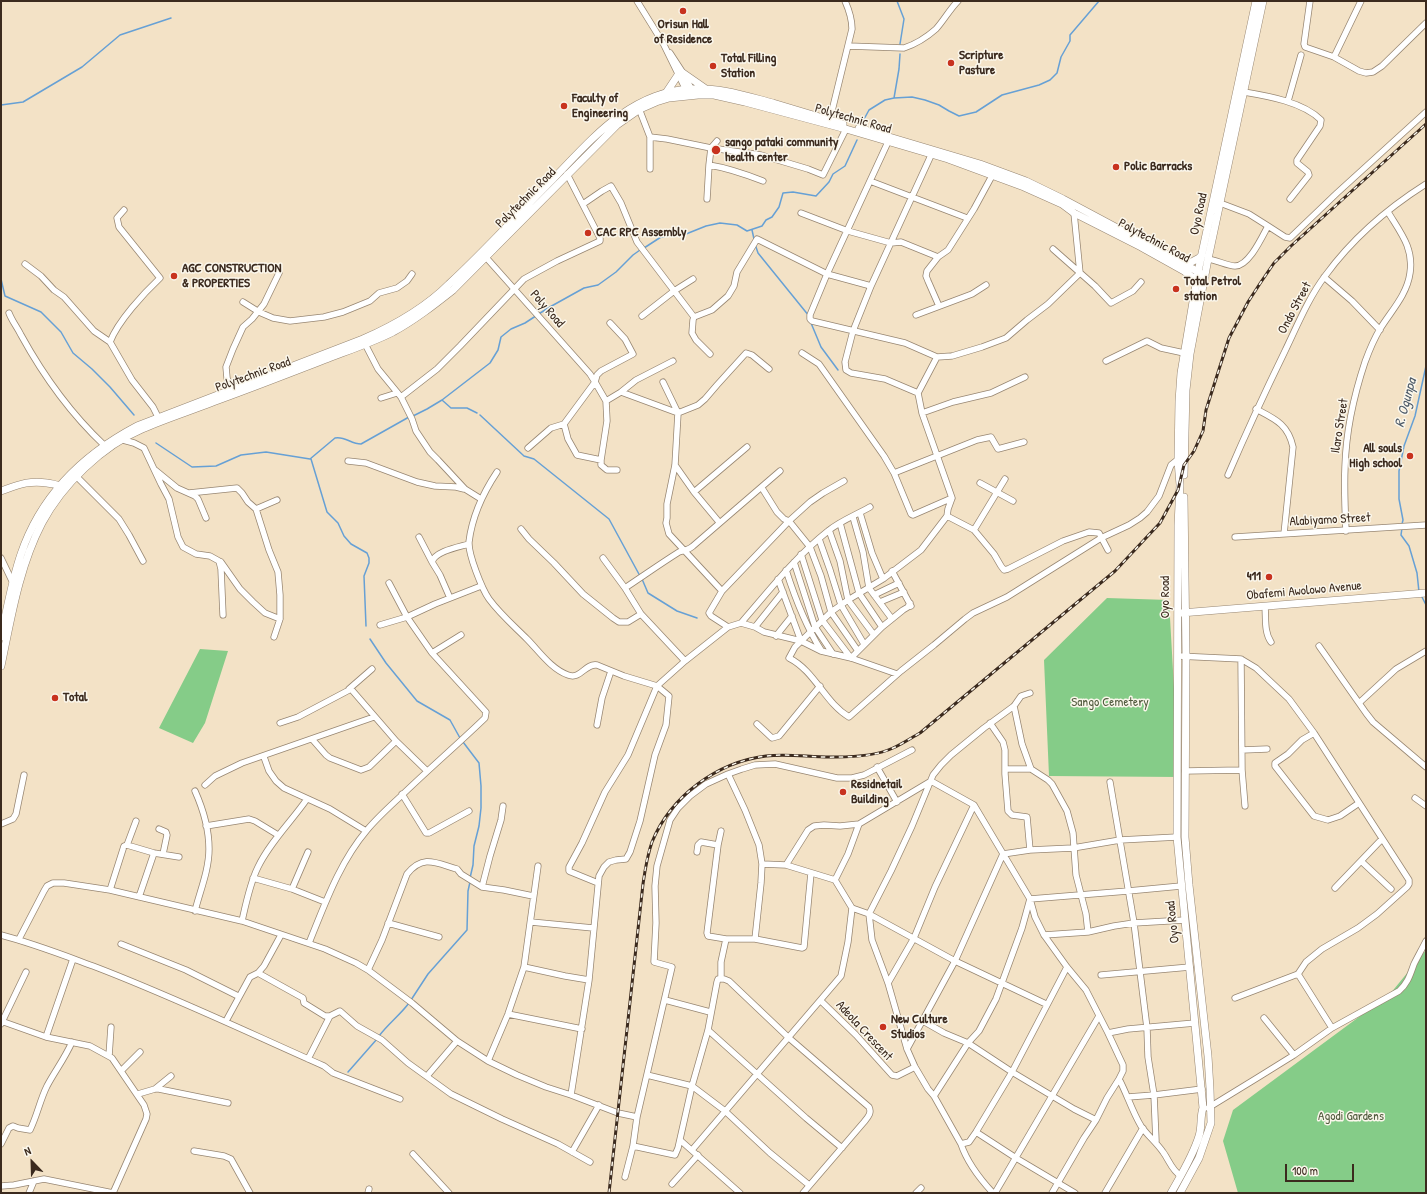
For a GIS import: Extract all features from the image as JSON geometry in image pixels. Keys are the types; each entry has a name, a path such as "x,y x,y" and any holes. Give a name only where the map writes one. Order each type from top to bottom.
{"main road":[{"name":"Oyo Road","path":"1181,461 1179,401 1184,353 1200,283 1205,276 1205,257 1243,78 1256,1"},
{"name":"Oyo Road","path":"1171,1193 1194,1150 1202,1125 1202,1112 1204,1108 1196,1022 1196,983 1185,837 1184,720 1186,656 1181,613 1178,525 1187,370 1200,283 1198,272 1205,257 1220,203 1244,92 1243,78 1263,1"},
{"path":"666,93 681,74 706,89"},
{"name":"Polytechnic Road","path":"549,188 567,174 617,125 639,106 690,92 706,89 721,90 749,96 830,119 846,129 888,142 980,164 1026,181 1063,199 1142,245 1184,271 1200,283"},
{"name":"Polytechnic Road","path":"1,637 20,555 33,526 82,462 104,445 137,426 231,389 392,332 424,313 453,290 483,254 549,188 601,129 612,120 666,93 690,92 714,95 839,125 932,152 993,174 1057,202 1074,213 1186,265 1205,276"},
{"path":"1186,265 1198,258 1205,257"},
{"name":"Polytechnic Road","path":"1,666 28,554 42,523 60,491 93,460 141,429 296,372 364,341"},
{"path":"1,491 26,483 38,481 60,491"},
{"name":"Obafemi Awolowo Avenue","path":"1181,613 1421,594"},
{"name":"Oyo Road","path":"1180,1193 1199,1158 1211,1122 1208,1056 1196,983 1190,967 1177,837 1178,656 1181,613"}],"street":[{"path":"637,1 665,46 690,92"},
{"path":"830,119 852,24 849,10 845,1"},
{"path":"848,46 904,48 912,46 924,39 937,28 958,1"},
{"path":"1310,1 1304,44 1305,47 1334,57 1359,71 1366,73 1373,72 1382,66 1426,24"},
{"path":"1334,57 1361,1"},
{"path":"1288,101 1301,55"},
{"path":"1244,92 1288,101 1319,118 1321,122 1297,160 1297,163 1308,172 1309,175 1290,199"},
{"path":"639,106 650,137 650,169"},
{"path":"1220,203 1250,214 1285,237 1290,238 1426,112"},
{"path":"650,137 761,155 823,175 846,129"},
{"path":"707,199 711,148 718,141"},
{"path":"888,142 827,274 810,315 810,319 812,321 904,343 937,357 952,356 1006,338 1048,304 1080,273"},
{"path":"918,393 885,380 851,373 846,370 845,362 853,331 871,286 932,152"},
{"path":"709,165 739,171 763,181"},
{"path":"381,398 399,395 437,369 524,279 531,274 601,240 567,174"},
{"path":"939,306 926,276 927,271 938,257 948,250 976,206 993,174"},
{"path":"870,181 968,218"},
{"name":"Ondo Street","path":"1228,475 1256,410 1301,319 1324,277 1338,258 1388,212 1426,184"},
{"path":"582,204 611,186 621,203 637,242 694,317"},
{"path":"110,342 114,330 148,289 160,278 119,227 117,218 124,210"},
{"path":"800,212 848,231 891,243 895,241 900,242 938,257"},
{"name":"Ilaro Street","path":"1346,531 1345,466 1348,431 1355,398 1365,362 1380,330 1407,287 1410,273 1410,251 1406,240 1388,212"},
{"path":"1074,213 1080,273"},
{"path":"1205,257 1233,266 1239,266 1254,252 1268,226"},
{"path":"694,317 712,310 728,296 734,286 737,272 757,239 827,274 871,286"},
{"path":"1053,249 1095,286 1111,303 1133,291 1141,282"},
{"name":"Poly Road","path":"483,254 514,288 538,318 590,374 606,401"},
{"path":"25,264 42,276 54,290 64,297 94,331 110,342 132,380 153,407 158,417"},
{"path":"231,389 227,378 226,367 243,327 259,312 279,273"},
{"path":"243,302 259,312 273,318 290,321 324,317 343,312 370,301 379,293 397,288 407,281 412,274"},
{"path":"1324,277 1352,301 1380,330"},
{"path":"642,316 674,291 693,279"},
{"path":"916,315 972,294 986,285"},
{"path":"9,313 32,355 64,401 89,431 104,445"},
{"path":"694,317 692,333 696,340 710,354"},
{"path":"528,448 552,428 564,424 595,382 597,375 601,371 632,354 625,339 610,323"},
{"path":"1106,362 1147,340 1157,347 1184,353"},
{"path":"364,341 378,369 399,395 416,431 430,452 465,489"},
{"path":"621,392 678,413 698,405 705,399 746,353 752,355 769,369"},
{"path":"802,353 819,364 884,456 894,473 912,515 952,498"},
{"path":"937,357 918,393 922,413 952,498 947,516 921,550 883,579 831,612 795,647 789,658 800,665 820,686 838,710 849,717 897,674 969,616 1007,597 1101,538 1129,525 1147,512 1159,496 1171,466 1176,461 1181,461"},
{"path":"617,470 607,470 602,465 601,460 607,421 606,401 621,392 636,380 673,361"},
{"path":"922,413 953,402 991,393 1025,377"},
{"path":"663,382 678,413 675,465 667,504 666,526 669,534 722,591"},
{"path":"1256,410 1276,419 1284,426 1290,436 1293,446 1284,534"},
{"path":"564,424 568,439 577,455 601,460"},
{"path":"894,473 977,440 991,437 998,449 1024,442"},
{"path":"123,440 144,448 160,484 169,499 176,529 183,547 196,554 210,556 219,561 240,589 265,613 280,618"},
{"path":"694,492 747,447"},
{"path":"348,461 366,463 417,482 435,486 465,489 481,498"},
{"path":"675,465 694,492 719,522"},
{"path":"154,468 177,488 195,496 198,499 206,518"},
{"path":"625,588 684,550 694,546 719,522 762,488 780,471"},
{"path":"497,472 481,498 473,523 469,544 481,586 499,611 550,663 568,675 574,676 581,674 587,667 594,664 657,686 669,696 666,725 653,761 640,821 628,858 624,860 616,860 604,867 599,876 589,980 571,1095"},
{"path":"76,476 119,519 143,561"},
{"path":"974,530 1005,479"},
{"path":"728,627 711,616 709,613 722,591 810,502 844,481"},
{"path":"980,483 1013,501"},
{"path":"189,493 237,488 248,502 256,509 269,550 278,572 280,618 274,637"},
{"path":"762,488 777,512 789,522 810,547 821,576 831,612 858,651"},
{"path":"256,509 276,500"},
{"path":"598,883 569,871 569,867 606,792 628,755 657,686 685,661 728,627 741,623 786,570 801,554 828,530 870,507"},
{"path":"860,513 872,552 883,579"},
{"path":"947,516 974,530 994,554 1004,570 1063,541 1088,532 1099,532 1108,550"},
{"path":"853,517 863,552 869,588 892,619"},
{"path":"840,523 859,593 882,627"},
{"name":"Alabiyamo Street","path":"1235,537 1426,526"},
{"path":"521,529 528,539 554,563 583,594 613,618 619,622 628,622 641,614"},
{"path":"828,530 840,561 848,600 874,635"},
{"path":"418,537 440,575 450,598"},
{"path":"819,539 840,605 864,644"},
{"path":"432,562 433,559 440,553 469,544"},
{"path":"801,554 822,620 851,658"},
{"path":"1,558 14,583"},
{"path":"603,558 625,588 641,614 685,661"},
{"path":"219,561 222,569 223,615"},
{"path":"794,562 815,627 833,655"},
{"path":"786,570 796,600 810,633 821,651"},
{"path":"851,658 882,627 911,605 892,571"},
{"path":"778,579 801,642"},
{"path":"309,944 325,902 340,872 366,831 402,794 458,744 485,718 486,715 486,712 432,653 407,617 389,583"},
{"path":"874,595 899,583"},
{"path":"380,625 407,617 481,586"},
{"path":"755,627 783,592"},
{"path":"880,602 904,592"},
{"path":"1265,607 1267,632 1271,642"},
{"path":"776,636 792,616"},
{"path":"741,623 776,636 801,642 833,655 851,658 897,674"},
{"path":"432,653 461,635"},
{"path":"1319,646 1373,722 1426,767"},
{"path":"1359,703 1396,669 1426,651"},
{"path":"1178,656 1241,659 1260,672 1290,698 1409,880 1407,887 1377,914 1358,928 1322,948 1306,962 1298,974 1235,998"},
{"path":"1241,659 1242,770 1245,806"},
{"path":"280,723 303,715 349,689 372,669"},
{"path":"597,725 602,698 611,671"},
{"path":"757,724 772,738 779,736 820,686"},
{"path":"349,689 351,689 396,741 427,771"},
{"path":"1030,693 1021,696 1014,706 990,723 940,765 933,775 892,871 869,914 872,940 888,983 907,1049 914,1067 934,1096 961,1144 964,1154 994,1193 1053,1096 1099,1016"},
{"path":"1014,706 1022,744 1031,769"},
{"path":"205,785 221,772 242,763 374,717"},
{"path":"990,723 1003,742 1005,750 1008,811 1012,815 1027,817 1030,850"},
{"path":"1314,733 1302,740 1288,754 1275,763 1275,766 1299,798 1314,816 1318,818 1328,820 1340,816 1359,802"},
{"path":"312,739 330,758 361,770 369,767 396,741"},
{"path":"1242,750 1267,749"},
{"path":"625,1178 633,1146 637,1117 646,1075 672,967 654,962 656,923 655,886 661,847 670,820 678,808 690,796 706,784 728,774 756,765 776,764 837,778 852,778 864,775 912,750"},
{"path":"264,756 269,771 276,781 284,788 330,808 366,831"},
{"path":"877,767 897,802"},
{"path":"1005,769 1031,769 1048,780 1064,804 1072,828 1076,875 1086,914 1088,932"},
{"path":"1185,771 1242,770"},
{"path":"728,774 759,845 762,864 755,939"},
{"path":"1,824 13,818 16,814 24,775"},
{"path":"786,865 808,830 814,826 824,824 840,826 859,824 931,781"},
{"path":"931,781 974,805 1030,899 1035,918 1044,935 1086,990 1108,1033 1123,1068 1119,1079 1096,1120 1052,1193"},
{"path":"1110,782 1134,923 1147,1028 1148,1057 1154,1095 1156,1141"},
{"path":"195,792 203,809 209,850 207,868 195,911"},
{"path":"402,794 426,833 469,810"},
{"path":"1415,798 1426,806"},
{"path":"242,921 257,868 278,835 307,799"},
{"path":"888,983 914,938 935,887 974,805"},
{"path":"482,887 503,806"},
{"path":"206,826 249,819 278,835"},
{"path":"110,890 123,847 127,845 136,822"},
{"path":"835,880 848,854 859,824"},
{"path":"159,829 166,832 167,835 163,854"},
{"path":"722,832 718,845 707,933 710,938 726,940 755,939 802,948 804,947 811,873"},
{"path":"1003,854 1030,850 1073,848 1120,840 1177,837"},
{"path":"1335,888 1382,839"},
{"path":"697,852 698,845 701,842 718,845"},
{"path":"127,845 154,854 179,856"},
{"path":"292,889 308,852"},
{"path":"139,897 154,854"},
{"path":"907,1049 955,960 1003,854"},
{"path":"368,970 382,940 407,874 413,866 424,861 435,862 457,868 461,874 482,887 533,896"},
{"path":"1361,861 1390,889"},
{"path":"692,1150 821,1001 837,982 843,972 852,908 835,880 786,865 762,864"},
{"path":"488,1062 508,1014 524,967 538,866"},
{"path":"254,878 292,889 325,902"},
{"path":"19,940 47,886 53,883 64,883 110,890 242,921 331,951 368,970 457,1041 488,1062 517,1075 618,1113 637,1117"},
{"path":"1030,899 1182,886"},
{"path":"934,1096 988,1016 1002,984 1030,899"},
{"path":"852,908 869,914 1002,984 1046,1004"},
{"path":"1044,935 1088,932 1134,923 1185,920"},
{"path":"531,922 593,928"},
{"path":"388,923 439,937"},
{"path":"1,935 73,959 155,990 324,1066 333,1073 400,1099"},
{"path":"226,1021 238,996 250,977 258,973 264,966 281,935"},
{"path":"721,979 721,962 726,940"},
{"path":"1202,1112 1294,1055 1332,1028 1399,991 1405,985 1426,941"},
{"path":"121,944 186,970 238,996"},
{"path":"46,1037 73,959"},
{"path":"961,1144 968,1142 976,1132 1012,1072 1067,966"},
{"path":"524,967 589,980"},
{"path":"1101,975 1190,967"},
{"path":"1,1186 44,1179 84,1190 113,1193 146,1120 147,1114 138,1094 109,1056 90,1046 46,1037 1,1023 26,972"},
{"path":"258,973 303,998 304,1003 325,1016 330,1016 340,1011 357,1026 382,1040 404,1060 451,1094 558,1144 590,1162"},
{"path":"1298,974 1332,1028"},
{"path":"633,1146 675,1155 708,1030 710,1012 717,982 718,979 724,978 789,1038 869,1107 870,1116 802,1193"},
{"path":"664,1000 710,1012"},
{"name":"Adeola Crescent","path":"821,1001 856,1035 892,1075 897,1076 914,1067"},
{"path":"508,1014 582,1029"},
{"path":"308,1059 330,1016"},
{"path":"1264,1018 1294,1055"},
{"path":"923,1021 968,1044 1074,1109 1096,1120"},
{"path":"1108,1033 1128,1029 1196,1022"},
{"path":"109,1056 111,1027"},
{"path":"708,1030 842,1148"},
{"path":"426,1076 457,1041"},
{"path":"1,1144 9,1128 13,1126 30,1130 47,1086 72,1042"},
{"path":"121,1071 140,1052"},
{"path":"646,1075 692,1086 725,1111 770,1153 810,1185"},
{"path":"155,1089 171,1076"},
{"path":"1119,1079 1132,1109 1143,1128 1156,1141 1173,1169 1181,1176"},
{"path":"1128,1097 1202,1088"},
{"path":"138,1094 155,1089 167,1090 228,1103"},
{"path":"572,1152 599,1105"},
{"path":"1105,1193 1143,1128"},
{"path":"976,1132 1075,1193"},
{"path":"680,1140 740,1193"},
{"path":"194,1151 224,1156 231,1159 250,1193"},
{"path":"413,1154 449,1193"},
{"path":"672,1184 698,1156"},
{"path":"29,1193 34,1181"},
{"path":"916,1193 921,1188"}],"green space":[{"name":"Sango Cemetery","path":"1107,598 1169,600 1179,777 1049,776 1044,660"},
{"path":"200,649 228,651 205,723 193,743 159,728"},
{"name":"Agodi Gardens","path":"1426,950 1426,1193 1238,1193 1223,1141 1233,1110 1390,994"}],"waterway":[{"path":"897,1 904,19 900,44"},
{"path":"863,121 869,110 885,100 894,98 912,97 925,100 939,105 959,116 976,112 1002,95 1039,85 1050,80 1057,73 1061,57 1070,41 1070,35 1099,1"},
{"path":"1,105 23,102 82,67 120,35 171,18"},
{"path":"894,98 900,54"},
{"path":"644,248 661,237 686,234 706,226 720,223 737,225 747,231 762,226 766,220 772,217 779,207 783,193 793,192 816,196 829,182 833,174 845,166 857,140"},
{"path":"752,230 754,239"},
{"path":"755,244 758,253 809,316"},
{"path":"413,416 442,400 490,363 498,350 501,337 511,329 525,323 584,288 598,285 616,272 640,250"},
{"path":"1,279 5,296 41,312 61,332 73,353 110,387 134,415"},
{"path":"811,323 821,347 838,370"},
{"name":"R. Ogunpa","path":"1402,524 1403,520 1399,499 1399,471 1404,446 1415,416 1426,366"},
{"path":"442,400 451,408 467,408 477,413"},
{"path":"480,415 524,456 534,459 609,519 640,576"},
{"path":"156,443 192,467 216,466 241,455 266,452 310,459 335,438 342,438 361,444 409,417"},
{"path":"311,459 327,512 338,523 344,536 351,544 367,553 369,558 369,563 364,576 366,626"},
{"name":"R. Ogunpa","path":"1402,528 1401,535 1409,546 1417,573 1419,592"},
{"path":"642,579 648,593 677,611 697,618"},
{"name":"R. Ogunpa","path":"1421,595 1426,605"},
{"path":"370,639 386,663 417,701 450,720 460,738 479,763 481,808 470,878"},
{"path":"411,1000 428,974 467,930 468,891 470,882"},
{"path":"379,1036 409,1003"},
{"path":"348,1072 377,1039"}],"railway":[{"path":"609,1193 647,858 652,842 660,825 671,810 684,796 713,774 748,760 775,755 827,757 858,756 880,753 900,745 920,733 1115,571 1160,523 1178,490 1184,465 1194,451 1203,431 1206,410 1229,338 1248,302 1274,263 1426,124"}],"place":[{"name":"Orisun Hall of Residence","path":"683,11"},
{"name":"Scripture Pasture","path":"951,63"},
{"name":"Total Filling Station","path":"713,66"},
{"name":"Faculty of Engineering","path":"564,106"},
{"name":"sango pataki community health center","path":"716,150"},
{"name":"Polic Barracks","path":"1116,167"},
{"name":"CAC RPC Assembly","path":"588,233"},
{"name":"AGC CONSTRUCTION & PROPERTIES","path":"174,276"},
{"name":"Total Petrol station","path":"1176,289"},
{"name":"All souls High school","path":"1410,456"},
{"name":"411","path":"1269,577"},
{"name":"Total","path":"55,698"},
{"name":"Residnetail Building","path":"843,792"},
{"name":"New Culture Studios","path":"883,1027"}]}
